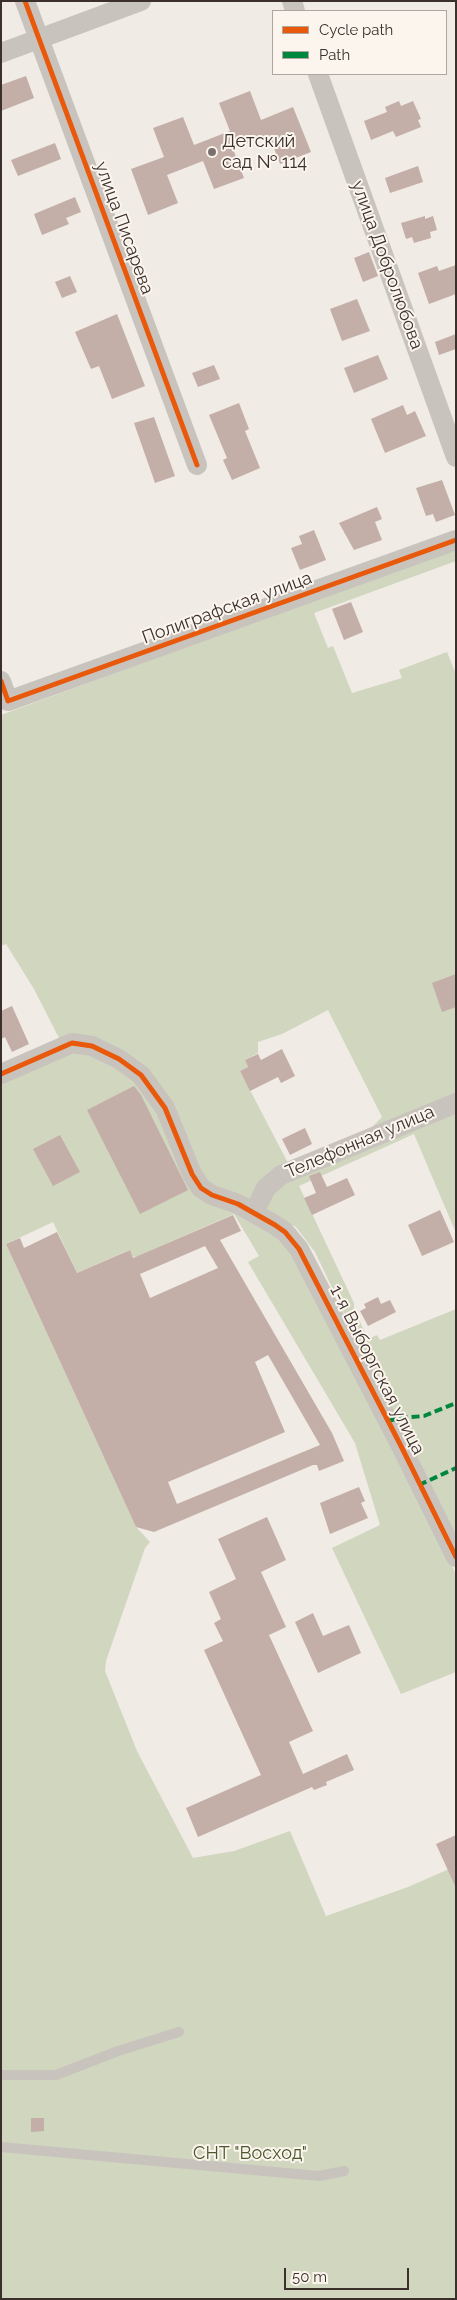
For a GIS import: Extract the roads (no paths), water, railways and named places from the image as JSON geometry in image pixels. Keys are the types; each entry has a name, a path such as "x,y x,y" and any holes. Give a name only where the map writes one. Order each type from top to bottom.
{"street":[{"name":"улица Писарева","path":"25,1 197,465"},
{"path":"1,53 141,1"},
{"name":"улица Добролюбова","path":"318,75 456,457"},
{"name":"Полиграфская улица","path":"1,681 8,701 456,540"},
{"name":"1-я Выборгская улица","path":"1,1074 72,1043 92,1046 120,1059 141,1075 165,1108 192,1174 201,1188 212,1195 230,1200 254,1212 285,1232 299,1249 456,1557"},
{"name":"Телефонная улица","path":"254,1212 266,1188 281,1175 456,1103"}],"lane":[{"path":"1,2075 56,2076 118,2051 179,2032"},
{"path":"1,2147 319,2176 344,2171"}],"place":[{"name":"Детский сад № 114","path":"212,152"}],"park label":[{"name":"СНТ \"Восход\"","path":"250,2154"}]}
